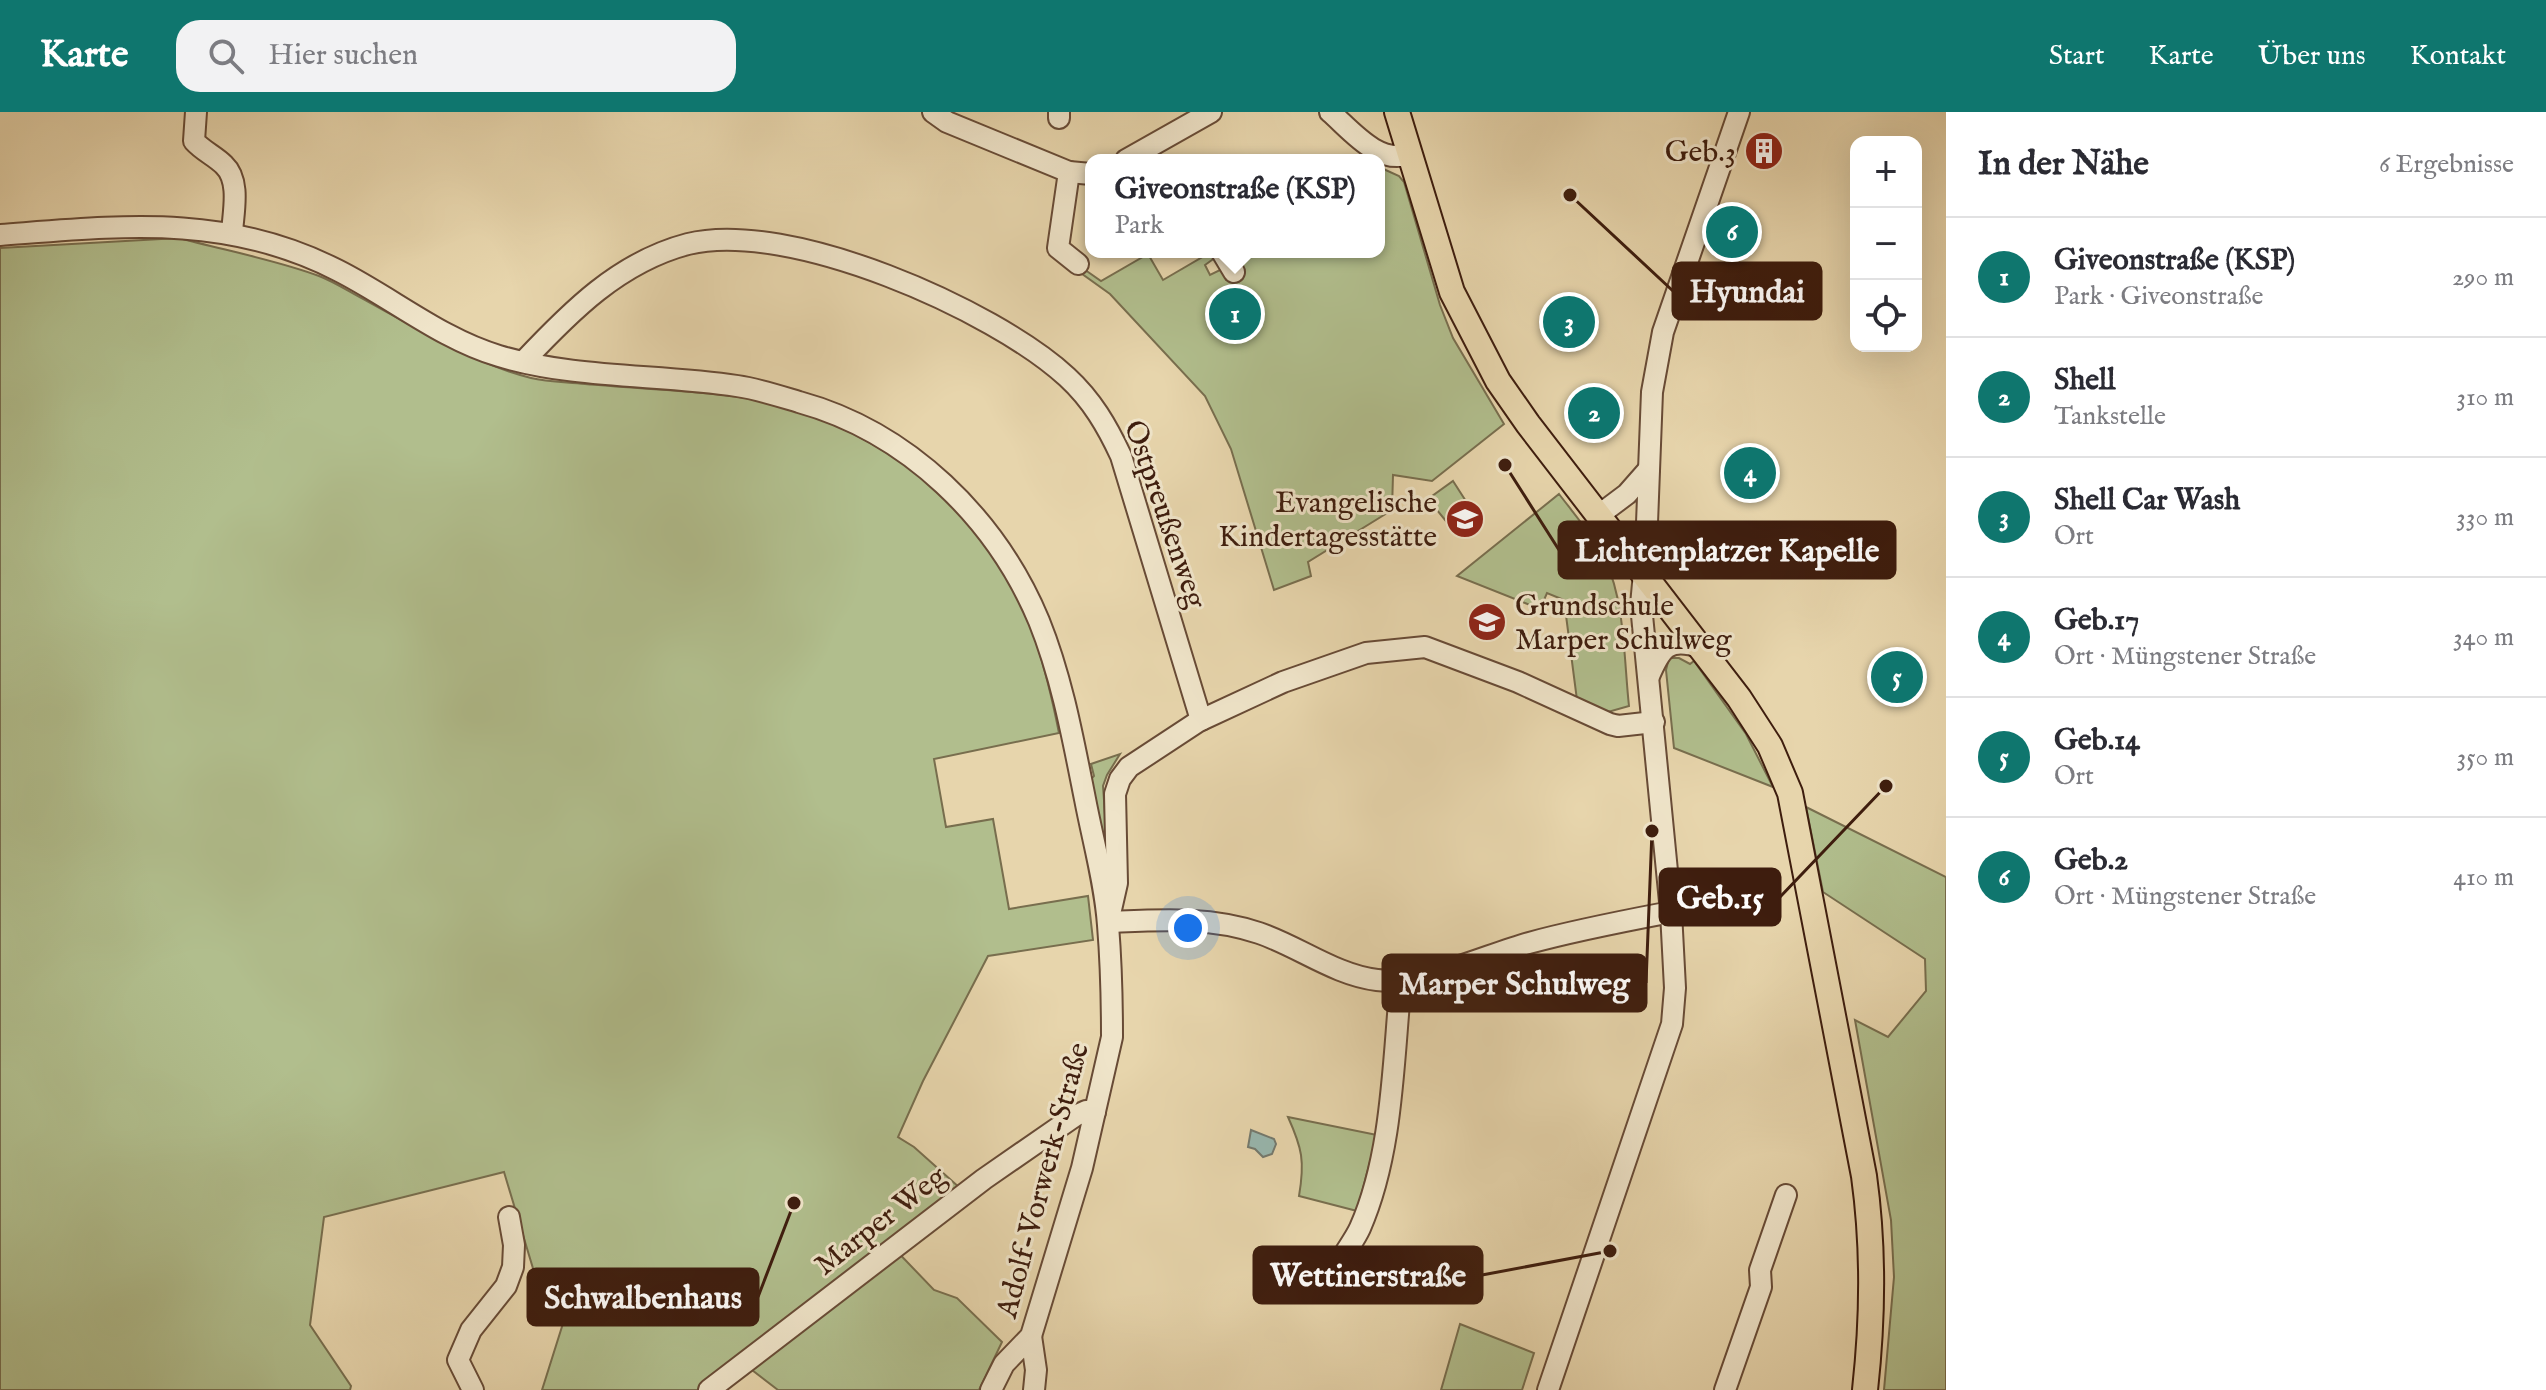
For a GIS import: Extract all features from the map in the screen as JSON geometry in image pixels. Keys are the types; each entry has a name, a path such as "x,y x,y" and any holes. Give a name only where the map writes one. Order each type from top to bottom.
{"main road":[{"path":"1397,112 1452,292 1486,360 1510,401 1739,698 1770,746 1791,796 1864,1176 1871,1227 1873,1281 1865,1390"}],"street":[{"path":"196,112 194,141 227,168 232,176 232,233"},
{"path":"933,112 947,122 1069,172 1085,173"},
{"path":"1164,151 1211,112"},
{"path":"1330,112 1382,154"},
{"path":"1548,1390 1672,1024 1675,988 1671,912 1639,567 1647,523 1652,392 1663,332 1739,112"},
{"path":"1385,156 1398,158 1409,154"},
{"path":"1069,172 1058,248 1078,264"},
{"name":"Adolf-Vorwerk-Straße","path":"0,235 158,225 232,233 284,247 324,264 449,335 496,356 534,367 739,386 804,403 848,419 906,453 964,503 993,539 1020,581 1053,662 1078,763 1108,922 1112,1037 1082,1168 1031,1336 1004,1364 991,1390"},
{"name":"Ostpreußenweg","path":"523,362 571,311 630,268 688,244 727,238 769,241 827,256 885,274 958,307 1017,341 1065,375 1090,400 1108,426 1121,456 1201,720"},
{"path":"1599,515 1627,494 1649,469"},
{"path":"1649,676 1657,656 1671,644 1687,643 1700,647"},
{"path":"1654,722 1610,724 1518,682 1425,647 1388,649 1355,656 1283,682 1201,720 1129,767 1120,779 1115,794 1117,883 1108,922 1159,920 1227,925 1287,943 1350,973 1376,980 1401,980 1534,942 1671,912"},
{"path":"1341,1260 1366,1212 1381,1156 1401,980"},
{"name":"Marper Weg","path":"709,1390 984,1179 1075,1116 1086,1111 1095,1112"},
{"path":"1725,1390 1761,1287 1760,1270 1786,1195"},
{"path":"473,1390 458,1360 471,1330 506,1286 513,1267 514,1245 509,1217"},
{"path":"1031,1336 1036,1370 1034,1390"}],"green space":[{"path":"1385,170 1399,176 1404,182 1440,305 1453,338 1504,424 1432,481 1393,475 1392,510 1308,562 1311,576 1274,590 1231,449 1205,396 1110,294 1078,271 1081,267 1101,281 1141,258 1150,258 1163,280 1201,258 1215,258 1205,265 1210,275 1245,258 1385,258"},
{"path":"179,238 319,276 467,355 509,372 558,382 724,395 803,413 878,447 912,470 943,496 996,558 1019,599 1036,642 1059,733 934,759 946,827 993,819 1009,909 1088,896 1093,940 988,956 923,1081 898,1137 914,1147 961,1189 889,1243 934,1290 957,1298 1002,1342 979,1390 778,1390 748,1367 717,1390 542,1390 571,1298 538,1285 504,1172 324,1217 310,1325 351,1386 350,1390 0,1390 0,248"},
{"path":"1453,481 1471,509 1450,526 1428,499"},
{"path":"1559,494 1584,526 1612,576 1623,632 1629,706 1608,712 1577,700 1564,600 1547,593 1540,609 1457,576"},
{"path":"1669,658 1679,658 1690,664 1694,661 1746,734 1773,787 1674,748 1666,670"},
{"path":"1120,754 1103,786 1106,860 1091,764"},
{"path":"1806,807 1946,877 1946,1390 1884,1390 1894,1277 1891,1220 1855,1020 1888,1037 1926,991 1925,959 1823,892"},
{"path":"1288,1117 1377,1135 1357,1211 1299,1196 1301,1155"},
{"path":"1460,1324 1534,1353 1522,1390 1441,1390"}],"water":[{"path":"1251,1130 1274,1139 1276,1144 1272,1154 1263,1157 1248,1147"}],"place":[{"name":"Geb.3","path":"1764,151"},
{"name":"Hyundai","path":"1570,195"},
{"name":"Geb.2","path":"1732,232"},
{"name":"Giveonstraße (KSP)","path":"1235,314"},
{"name":"Shell Car Wash","path":"1569,322"},
{"name":"Shell","path":"1594,413"},
{"name":"Lichtenplatzer Kapelle","path":"1505,465"},
{"name":"Geb.17","path":"1750,473"},
{"name":"Evangelische Kindertagesstätte","path":"1465,519"},
{"name":"Grundschule Marper Schulweg","path":"1487,622"},
{"name":"Geb.14","path":"1897,677"},
{"name":"Geb.15","path":"1886,786"},
{"name":"Marper Schulweg","path":"1652,831"},
{"name":"Schwalbenhaus","path":"794,1203"},
{"name":"Wettinerstraße","path":"1610,1251"}]}
